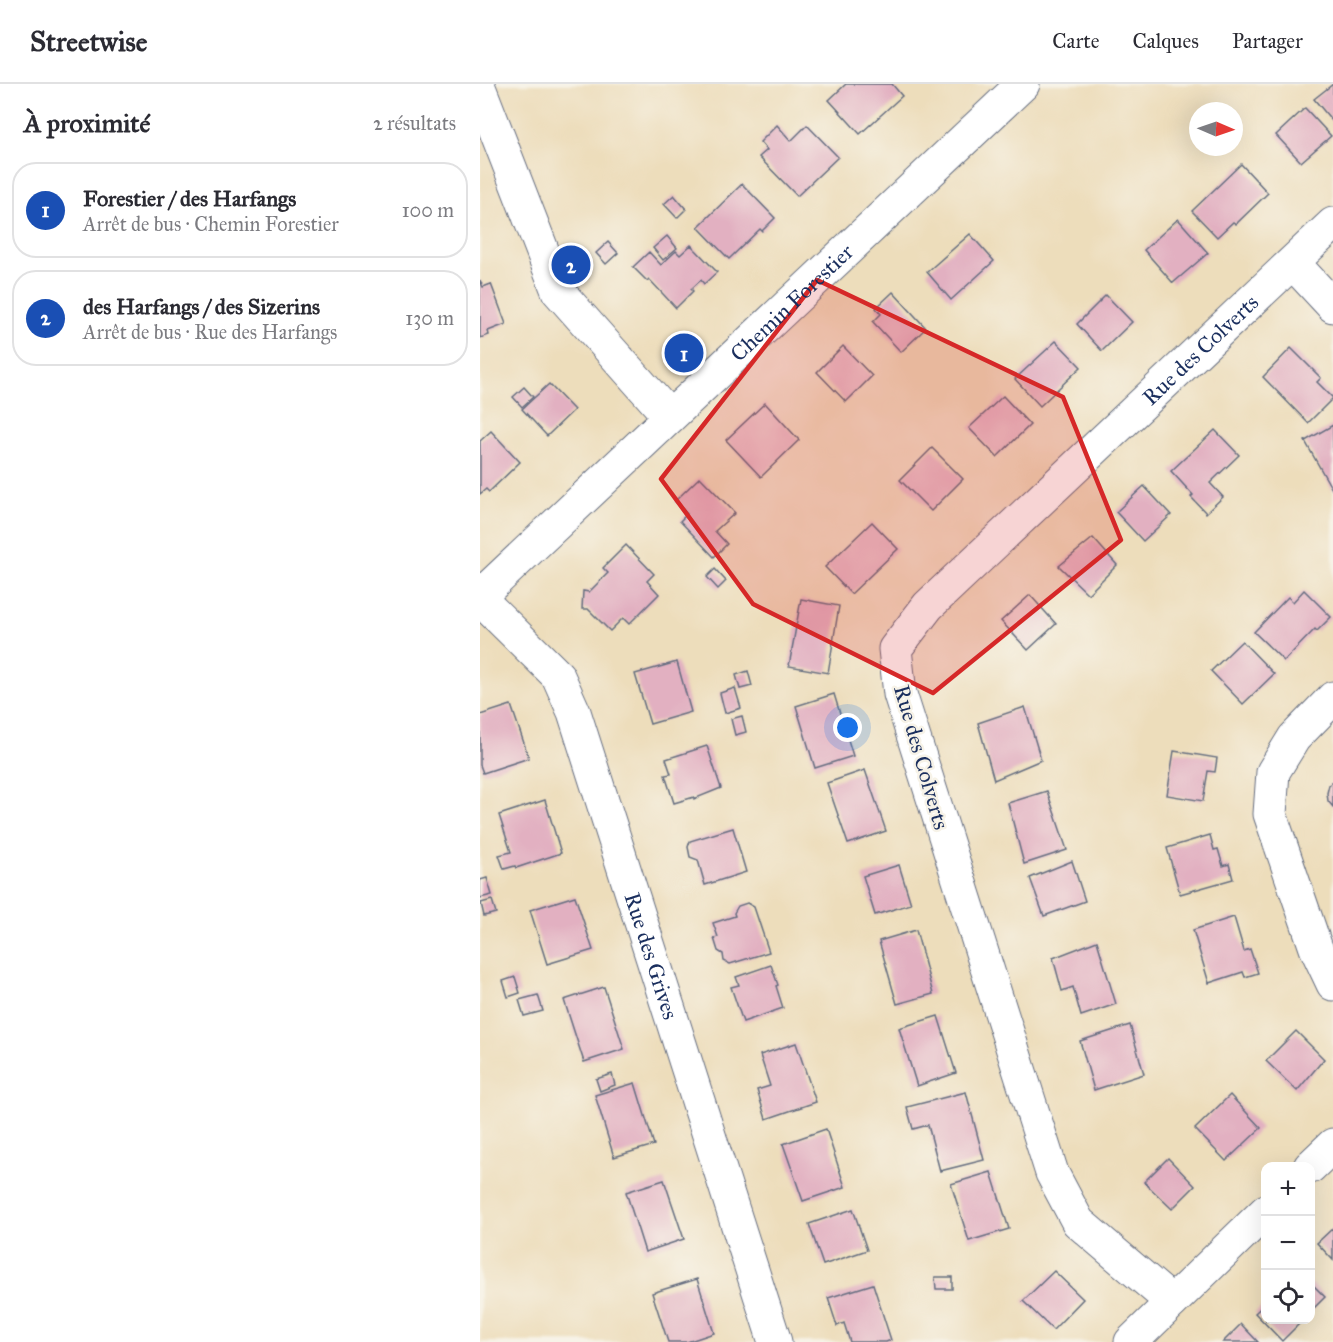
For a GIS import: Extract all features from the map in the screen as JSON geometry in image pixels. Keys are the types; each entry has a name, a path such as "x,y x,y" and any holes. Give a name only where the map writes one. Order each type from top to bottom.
{"street":[{"name":"Chemin Forestier","path":"480,597 1023,84"},
{"path":"480,90 558,291 669,416"},
{"name":"Rue des Colverts","path":"1172,1302 1078,1222 1052,1173 900,694 896,649 928,606 1333,224"},
{"path":"1293,263 1333,306"},
{"name":"Rue des Grives","path":"480,597 558,676 574,712 775,1342"},
{"path":"1333,698 1294,738 1273,772 1270,814 1316,948 1333,984"},
{"path":"1315,1163 1333,1145"},
{"path":"1131,1342 1261,1216"}],"highlighted area":[{"path":"817,280 1063,397 1121,540 933,693 753,604 661,479"}],"building":[{"path":"846,84 892,84 902,96 860,134 829,100"},
{"path":"1333,84 1333,122 1314,99"},
{"path":"1305,108 1331,136 1301,162 1276,135"},
{"path":"777,125 791,141 807,125 838,157 797,196 759,157 767,150 760,142"},
{"path":"1241,164 1268,193 1236,224 1233,222 1217,237 1192,211"},
{"path":"742,184 775,218 729,259 698,227"},
{"path":"674,195 686,209 677,218 664,204"},
{"path":"1178,219 1208,253 1173,283 1144,250"},
{"path":"970,234 994,261 951,300 927,272"},
{"path":"667,236 677,248 663,260 653,248"},
{"path":"608,242 618,253 606,264 596,253"},
{"path":"691,245 717,272 704,284 701,280 676,308 649,279 647,281 633,267 649,252 661,265 676,251 680,255"},
{"path":"480,280 483,287 491,284 506,324 488,331 489,335 480,338"},
{"path":"893,292 926,328 901,352 873,322 881,314 876,308"},
{"path":"1106,295 1132,322 1102,351 1077,324"},
{"path":"1056,341 1081,367 1040,406 1015,379"},
{"path":"843,346 872,376 846,402 817,372"},
{"path":"1291,348 1321,378 1317,382 1333,398 1308,423 1263,377"},
{"path":"549,384 574,410 547,436 522,409"},
{"path":"524,387 533,397 522,407 513,397"},
{"path":"1003,396 1030,425 997,457 969,428"},
{"path":"765,403 799,440 761,477 726,440"},
{"path":"1333,425 1333,491 1305,441"},
{"path":"1215,430 1239,455 1210,483 1223,497 1206,513 1171,471"},
{"path":"491,431 520,462 489,492 486,489 480,494 480,441"},
{"path":"932,448 963,479 931,511 900,480"},
{"path":"700,477 735,513 715,531 727,544 714,557 680,521 687,514 675,501"},
{"path":"1144,486 1171,515 1143,541 1116,512"},
{"path":"872,522 898,549 851,594 825,567"},
{"path":"1093,538 1117,565 1088,594 1059,566"},
{"path":"626,545 654,574 647,581 659,594 629,624 623,618 610,631 588,609 582,609 583,591 589,592 608,573 603,568"},
{"path":"715,569 726,581 718,589 707,577"},
{"path":"1304,590 1331,617 1317,631 1315,629 1284,661 1254,632 1288,597 1293,602"},
{"path":"1030,595 1056,624 1028,650 1001,621"},
{"path":"801,599 839,606 828,673 789,666"},
{"path":"1242,641 1274,674 1243,704 1211,671"},
{"path":"677,662 691,712 650,724 635,674"},
{"path":"748,671 752,686 740,689 736,675"},
{"path":"735,688 741,708 725,713 720,693"},
{"path":"834,694 853,756 815,768 796,706"},
{"path":"511,705 529,758 483,773 480,765 480,715"},
{"path":"1025,707 1041,760 994,780 978,723"},
{"path":"742,716 746,732 735,735 731,719"},
{"path":"707,746 721,788 694,799 694,797 674,803 665,775 671,774 666,759"},
{"path":"1174,751 1217,758 1215,772 1208,771 1203,801 1167,795"},
{"path":"865,770 886,831 848,844 827,783"},
{"path":"1333,781 1333,807 1328,801 1327,793"},
{"path":"1047,791 1067,850 1024,864 1008,803"},
{"path":"545,800 561,853 516,868 515,866 504,869 499,855 511,852 499,815"},
{"path":"733,828 746,872 705,885 698,860 690,857 688,847 690,841"},
{"path":"1210,835 1214,850 1218,849 1223,866 1229,864 1233,879 1180,894 1167,848"},
{"path":"1072,861 1085,901 1044,916 1030,878"},
{"path":"899,865 911,904 875,915 863,876"},
{"path":"487,878 492,895 480,898 480,880"},
{"path":"575,896 593,950 547,964 530,910"},
{"path":"492,900 496,913 484,916 481,903"},
{"path":"747,903 754,907 769,952 730,964 724,961 723,954 718,951 714,938 718,937 713,923 735,916 734,913 738,906"},
{"path":"1234,917 1244,951 1250,949 1258,973 1245,977 1243,972 1209,983 1193,930"},
{"path":"916,930 933,994 897,1004 879,941"},
{"path":"1097,941 1116,1004 1081,1016 1073,987 1062,991 1053,958"},
{"path":"771,965 783,1008 743,1022 731,987 739,985 736,977"},
{"path":"515,977 520,993 508,997 503,981"},
{"path":"604,987 624,1049 584,1062 564,1000"},
{"path":"538,995 543,1011 524,1016 519,1000"},
{"path":"938,1016 956,1073 917,1086 899,1028"},
{"path":"1130,1025 1144,1074 1094,1090 1080,1041"},
{"path":"1296,1031 1324,1059 1297,1091 1266,1061"},
{"path":"796,1043 816,1102 766,1119 757,1090 770,1086 760,1055"},
{"path":"612,1074 615,1085 600,1091 596,1079"},
{"path":"635,1083 654,1145 614,1157 595,1095"},
{"path":"966,1092 984,1160 940,1171 928,1125 913,1129 907,1107"},
{"path":"1230,1095 1261,1128 1226,1161 1195,1129"},
{"path":"826,1129 845,1187 803,1201 783,1144"},
{"path":"1168,1158 1195,1186 1172,1209 1144,1182"},
{"path":"991,1172 1009,1229 969,1241 951,1184"},
{"path":"664,1180 684,1239 645,1252 626,1192"},
{"path":"853,1209 867,1250 823,1265 809,1224"},
{"path":"1333,1228 1333,1260 1317,1243"},
{"path":"1054,1271 1083,1299 1053,1330 1023,1301"},
{"path":"935,1277 952,1277 952,1289 936,1289"},
{"path":"697,1279 714,1333 687,1342 668,1342 652,1293"},
{"path":"873,1284 891,1340 850,1342 844,1323 837,1326 828,1298"},
{"path":"1315,1287 1325,1297 1315,1307"},
{"path":"1261,1308 1261,1319 1255,1313"},
{"path":"1241,1324 1258,1342 1223,1342"},
{"path":"1266,1324 1299,1324 1282,1341"}],"place":[{"name":"des Harfangs / des Sizerins","path":"571,265"},
{"name":"Forestier / des Harfangs","path":"684,353"}]}
